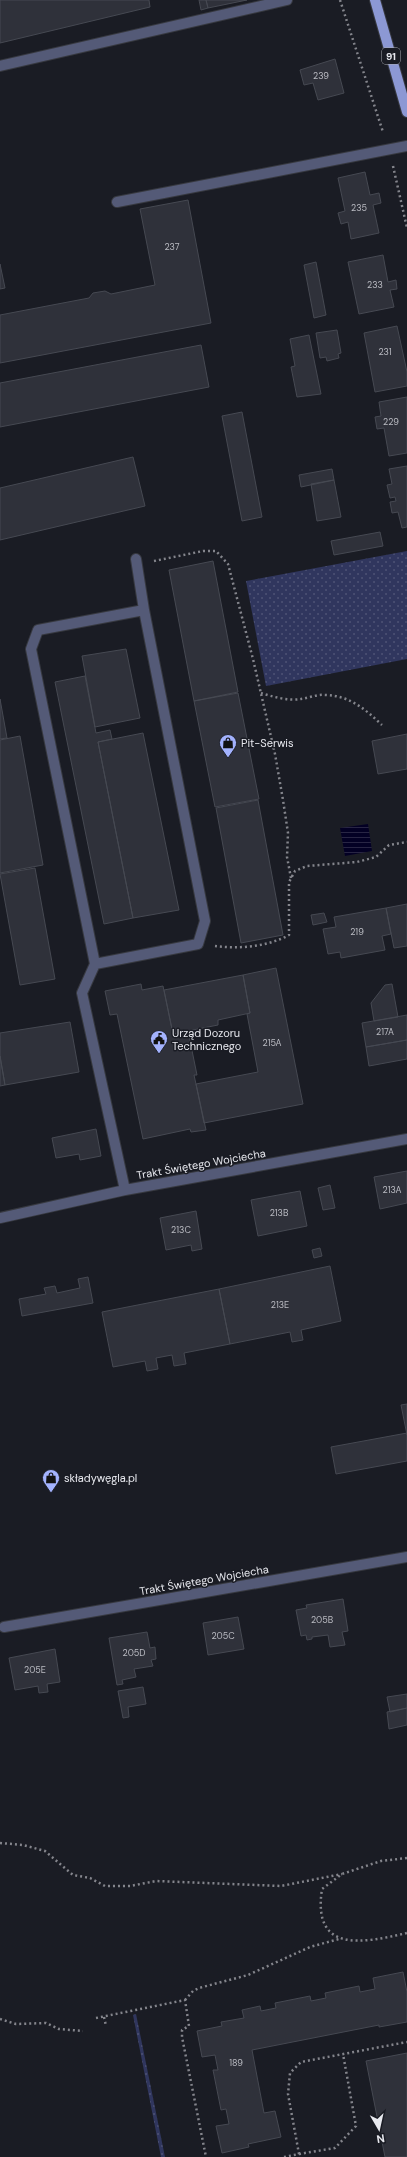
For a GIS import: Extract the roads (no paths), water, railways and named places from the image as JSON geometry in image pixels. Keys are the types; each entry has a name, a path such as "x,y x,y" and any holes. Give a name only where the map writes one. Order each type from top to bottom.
{"main road":[{"name":"91","path":"375,0 407,112"}],"street":[{"path":"0,66 287,0"},
{"path":"118,202 407,146"},
{"path":"95,964 198,944 205,921 144,610 136,561"},
{"path":"124,1190 82,993 95,964 31,649 38,630 144,610"},
{"name":"Trakt Świętego Wojciecha","path":"0,1218 124,1190 407,1139"},
{"name":"Trakt Świętego Wojciecha","path":"4,1627 407,1557"}],"place":[{"name":"Pit-Serwis","path":"228,758"},
{"name":"Urząd Dozoru Technicznego","path":"159,1054"},
{"name":"składywęgla.pl","path":"51,1493"}]}
